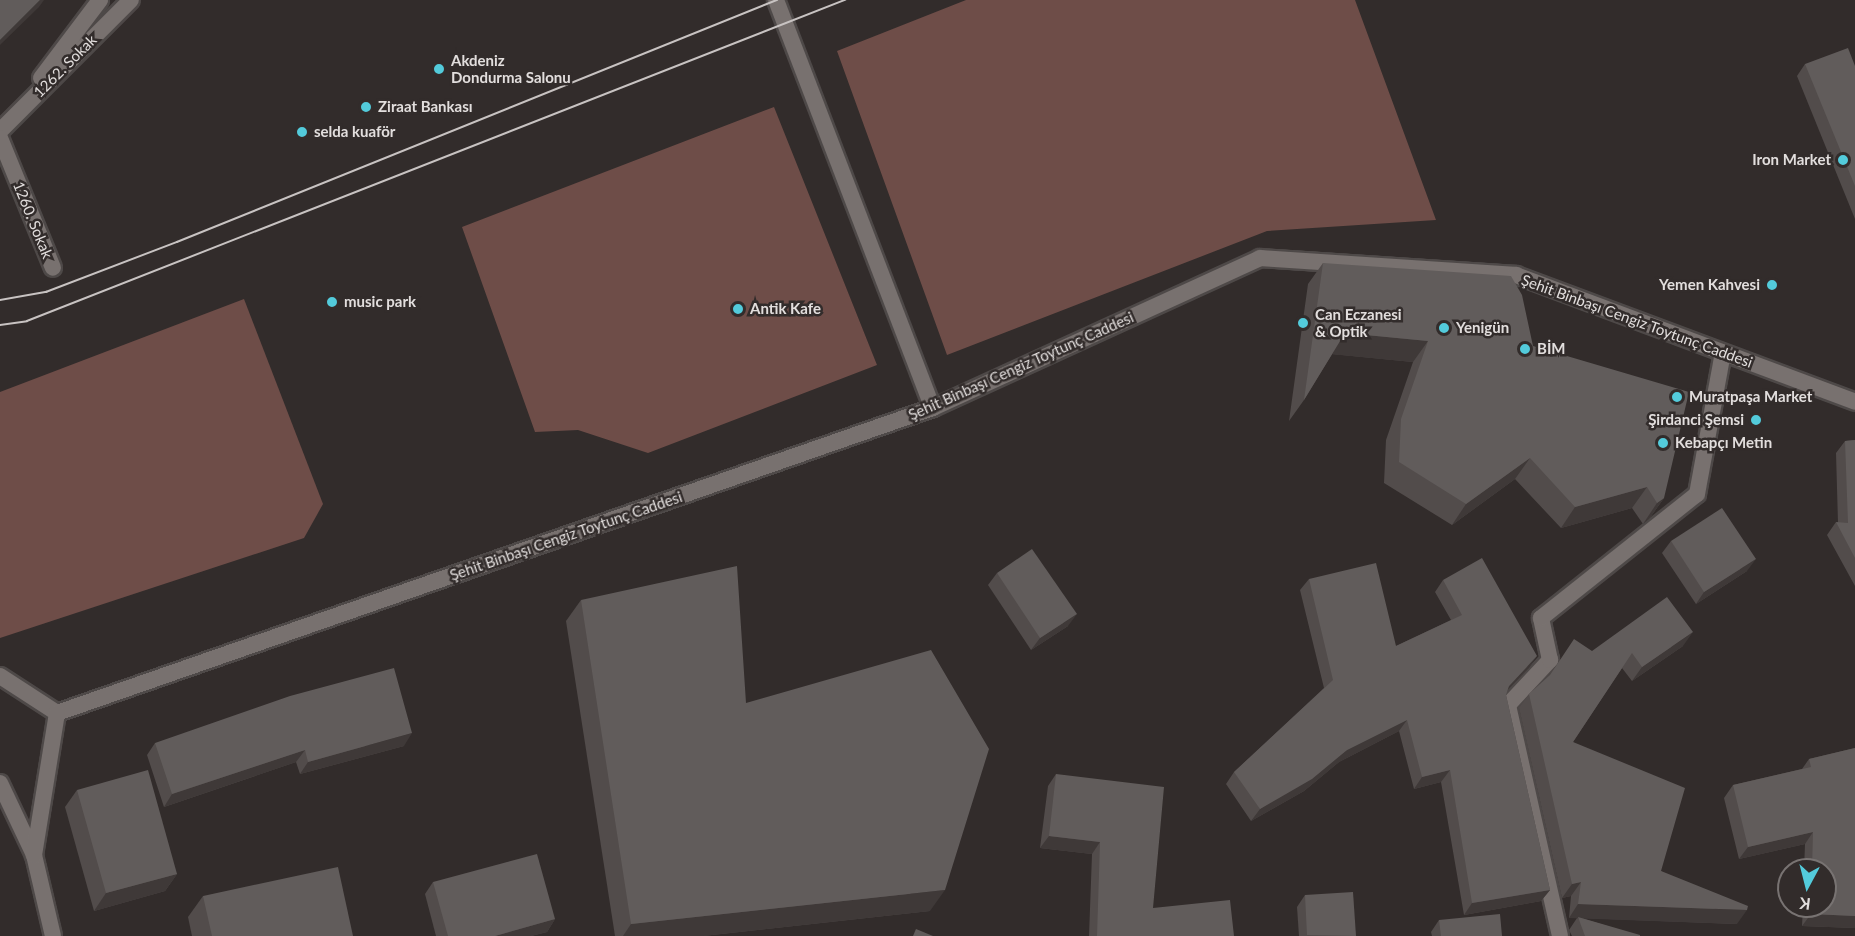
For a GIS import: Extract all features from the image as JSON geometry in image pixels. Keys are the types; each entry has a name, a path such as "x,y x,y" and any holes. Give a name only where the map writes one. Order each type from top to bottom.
{"main road":[{"path":"0,131 100,0"},
{"name":"1262. Sokak","path":"0,131 130,0"},
{"path":"776,0 933,408"},
{"name":"1260. Sokak","path":"0,138 52,268"},
{"name":"Şehit Binbaşı Cengiz Toytunç Caddesi","path":"57,713 933,408 1260,258 1516,275 1855,402"},
{"path":"1560,936 1508,705 1550,660 1541,618 1697,494 1723,353"},
{"path":"0,676 57,713 34,855"},
{"path":"0,783 34,855 53,936"}],"shaded area":[{"path":"966,0 1355,0 1436,220 1267,231 947,355 837,51"},
{"path":"774,107 877,365 648,453 578,430 535,432 462,227"},
{"path":"244,299 323,504 304,538 0,638 0,392"}],"building":[{"path":"0,0 40,0 0,40"},
{"name":"Iron Market","path":"1848,48 1855,66 1855,186 1805,64"},
{"path":"1323,263 1511,276 1522,295 1533,346 1689,392 1664,498 1657,503 1647,487 1575,507 1530,458 1466,504 1399,462 1401,419 1428,341 1345,333 1304,400"},
{"path":"1855,440 1855,558 1836,522 1848,523 1845,441"},
{"path":"1722,508 1756,559 1704,592 1671,541"},
{"path":"1032,549 1077,614 1040,638 997,573"},
{"path":"1482,558 1537,656 1509,686 1506,695 1550,890 1472,903 1450,770 1422,777 1407,720 1347,750 1312,779 1260,809 1234,772 1333,680 1309,579 1376,563 1396,646 1462,615 1443,580"},
{"path":"737,566 746,703 931,650 989,749 945,890 631,924 581,600"},
{"path":"1667,597 1693,632 1642,667 1632,653 1573,742 1685,788 1661,871 1748,906 1747,910 1578,904 1581,882 1572,884 1529,694 1550,675 1574,639 1592,651"},
{"path":"394,668 412,733 308,762 305,750 172,794 155,743 290,696"},
{"path":"1855,748 1855,916 1837,915 1837,858 1812,858 1813,832 1748,847 1733,785 1811,767 1809,759"},
{"path":"148,770 177,874 106,893 77,790"},
{"path":"1056,774 1164,787 1153,908 1230,900 1234,936 1097,936 1100,842 1049,836"},
{"path":"537,854 555,919 495,936 448,936 433,882"},
{"path":"338,867 353,936 212,936 203,896"},
{"path":"1353,892 1356,936 1307,935 1305,895"},
{"path":"1500,914 1502,936 1441,936 1439,920"},
{"path":"1578,917 1640,935 1640,936 1585,936"},
{"path":"916,929 933,936 913,936"}],"tram line":[{"path":"0,300 46,292 177,242 777,0"},
{"path":"0,325 27,321 845,0"}],"place":[{"name":"Akdeniz Dondurma Salonu","path":"439,69"},
{"name":"Ziraat Bankası","path":"366,107"},
{"name":"selda kuaför","path":"302,132"},
{"name":"Iron Market","path":"1843,160"},
{"name":"Yemen Kahvesi","path":"1772,285"},
{"name":"music park","path":"332,302"},
{"name":"Antik Kafe","path":"738,309"},
{"name":"Can Eczanesi & Optik","path":"1303,323"},
{"name":"Yenigün","path":"1444,328"},
{"name":"BİM","path":"1525,349"},
{"name":"Muratpaşa Market","path":"1677,397"},
{"name":"Şirdanci Şemsi","path":"1756,420"},
{"name":"Kebapçı Metin","path":"1663,443"}]}
